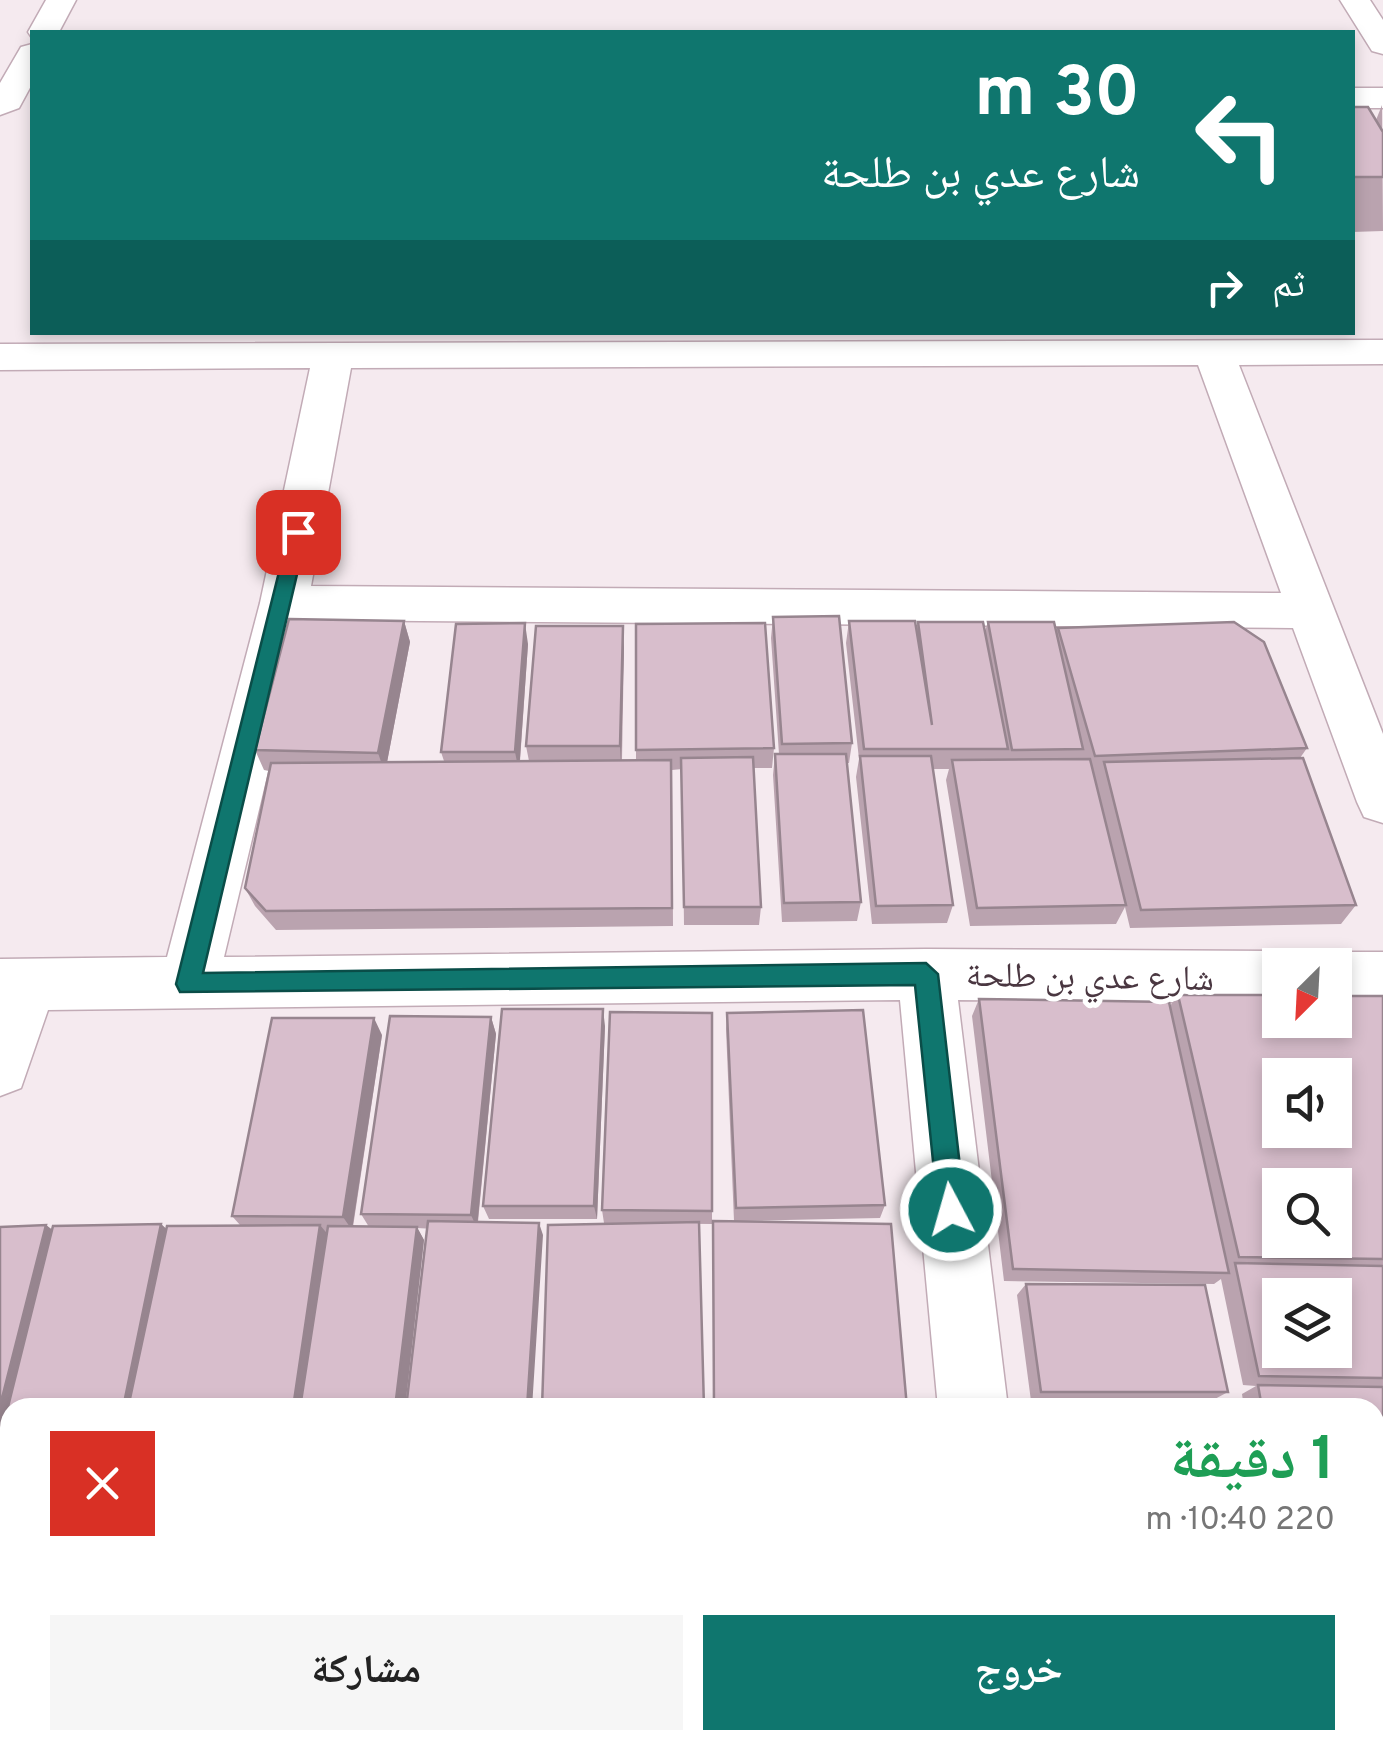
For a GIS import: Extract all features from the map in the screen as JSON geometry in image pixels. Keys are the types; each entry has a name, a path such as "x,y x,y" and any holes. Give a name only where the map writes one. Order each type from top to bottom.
{"street":[{"path":"45,30 62,0"},
{"path":"1355,0 1383,44"},
{"path":"9,113 30,59"},
{"path":"1355,98 1383,98"},
{"path":"1355,122 1383,122"},
{"path":"1214,351 1312,611 1361,679 1383,802"},
{"path":"0,357 1383,352"},
{"path":"188,984 284,603 333,356"},
{"path":"284,603 1312,611"},
{"path":"926,974 971,1398"},
{"name":"شارع عدي بن طلحة","path":"14,985 926,974 1262,977"},
{"path":"1352,978 1383,978"},
{"path":"0,1068 14,985"}],"building":[{"path":"1355,107 1368,107 1383,132 1383,177 1355,177"},
{"path":"839,616 852,743 782,744 773,617"},
{"path":"289,619 404,621 378,753 255,750"},
{"path":"849,621 915,621 932,725 918,622 983,622 1008,749 864,749"},
{"path":"988,622 1054,622 1083,749 1012,750"},
{"path":"1234,622 1264,642 1307,748 1095,756 1058,628"},
{"path":"525,623 515,752 441,752 456,624"},
{"path":"765,623 774,748 636,750 636,624"},
{"path":"536,626 623,626 620,746 526,746"},
{"path":"775,754 846,754 861,902 784,903"},
{"path":"860,756 931,756 953,905 876,906"},
{"path":"753,757 761,907 684,907 681,758"},
{"path":"1303,758 1356,905 1141,910 1104,762"},
{"path":"1090,759 1126,905 977,908 952,760"},
{"path":"671,760 672,908 266,911 245,888 271,763"},
{"path":"1178,995 1262,995 1262,1038 1352,1038 1352,996 1383,996 1383,1259 1311,1258 1352,1258 1352,1168 1262,1168 1262,1257 1239,1257"},
{"path":"979,999 1169,1002 1229,1273 1013,1269"},
{"path":"502,1009 603,1009 594,1206 483,1206"},
{"path":"863,1010 885,1205 736,1208 727,1013"},
{"path":"610,1012 712,1013 712,1211 602,1210"},
{"path":"390,1016 491,1017 471,1215 361,1214"},
{"path":"272,1018 374,1018 343,1217 232,1216"},
{"path":"428,1221 539,1223 528,1398 407,1398"},
{"path":"713,1221 891,1224 906,1398 714,1398"},
{"path":"699,1222 704,1398 542,1398 548,1225"},
{"path":"161,1224 125,1398 10,1398 53,1226"},
{"path":"46,1225 2,1398 0,1398 0,1227"},
{"path":"320,1225 294,1398 130,1398 167,1226"},
{"path":"328,1226 417,1227 396,1398 302,1398"},
{"path":"1235,1263 1383,1266 1383,1378 1259,1376"},
{"path":"1026,1284 1205,1285 1228,1392 1041,1392"},
{"path":"1258,1385 1383,1387 1383,1398 1260,1398"}],"route":[{"path":"298,532 284,603 188,984 926,974 951,1210"}]}
